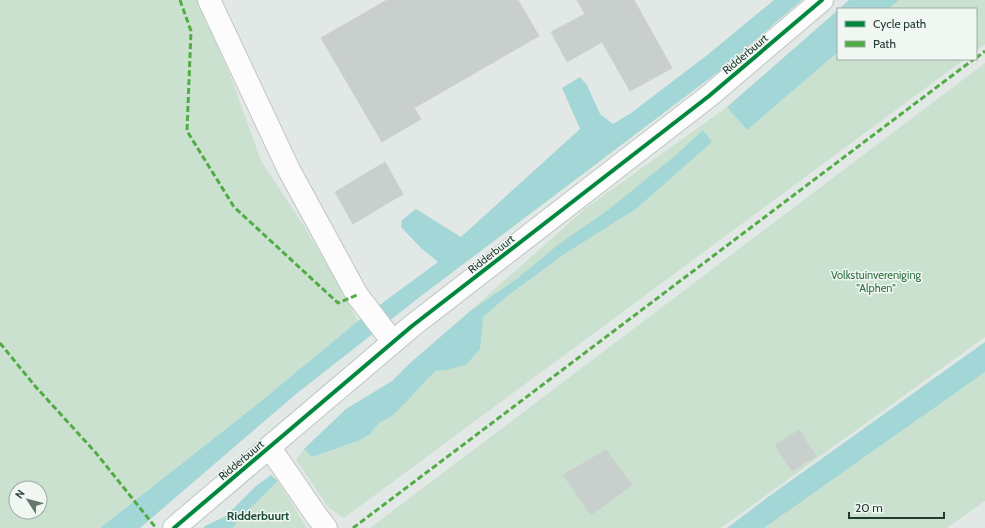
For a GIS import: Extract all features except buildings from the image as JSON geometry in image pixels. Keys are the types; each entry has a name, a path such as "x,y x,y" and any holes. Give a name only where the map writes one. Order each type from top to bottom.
{"street":[{"path":"209,0 289,170 357,295 393,342"},
{"name":"Ridderbuurt","path":"174,528 412,326 709,96 822,0"},
{"path":"270,448 326,528"}],"green space":[{"path":"0,0 197,0 231,77 261,161 304,226 358,321 260,402 100,528 0,528"},
{"path":"899,0 985,0 985,44 977,50 977,8 889,8"},
{"path":"837,53 837,60 964,60 344,518 329,508 296,460 304,449 313,457 370,434 379,422 392,416 392,381 466,365 482,317 469,312 586,208 727,107 747,130"},
{"name":"Volkstuinvereniging \"Alphen\"","path":"985,63 985,337 721,528 370,528"},
{"path":"985,372 985,501 947,528 764,528"},
{"path":"278,481 307,528 233,528 238,520"}],"water":[{"path":"774,0 802,0 718,72 421,296 296,394 140,528 100,528 260,402 358,321 438,262 421,248 401,227 402,220 416,209 461,237 580,129 562,88 580,77 587,85 600,114 613,124 631,113 706,56"},
{"path":"849,0 899,0 889,8 840,8"},
{"path":"837,11 837,53 747,130 727,107"},
{"path":"703,130 712,142 637,208 566,253 507,296 483,317 480,349 466,365 436,371 392,416 379,423 370,434 360,440 312,457 304,449 346,409 392,381 409,364 469,312 518,278 559,244 608,210 676,155"},
{"path":"985,342 985,372 764,528 727,528 768,497"},
{"path":"271,475 278,481 238,520 233,528 203,528 226,516 256,486"}],"marked path":[{"path":"180,0 191,31 187,131 234,207 338,303 357,295"},
{"path":"977,57 985,51"},
{"path":"353,528 973,60"},
{"path":"0,343 35,386 96,453 156,528"}],"cycle path":[{"path":"174,528 412,326 709,96 822,0"}],"district":[{"name":"Ridderbuurt","path":"258,515"}]}
